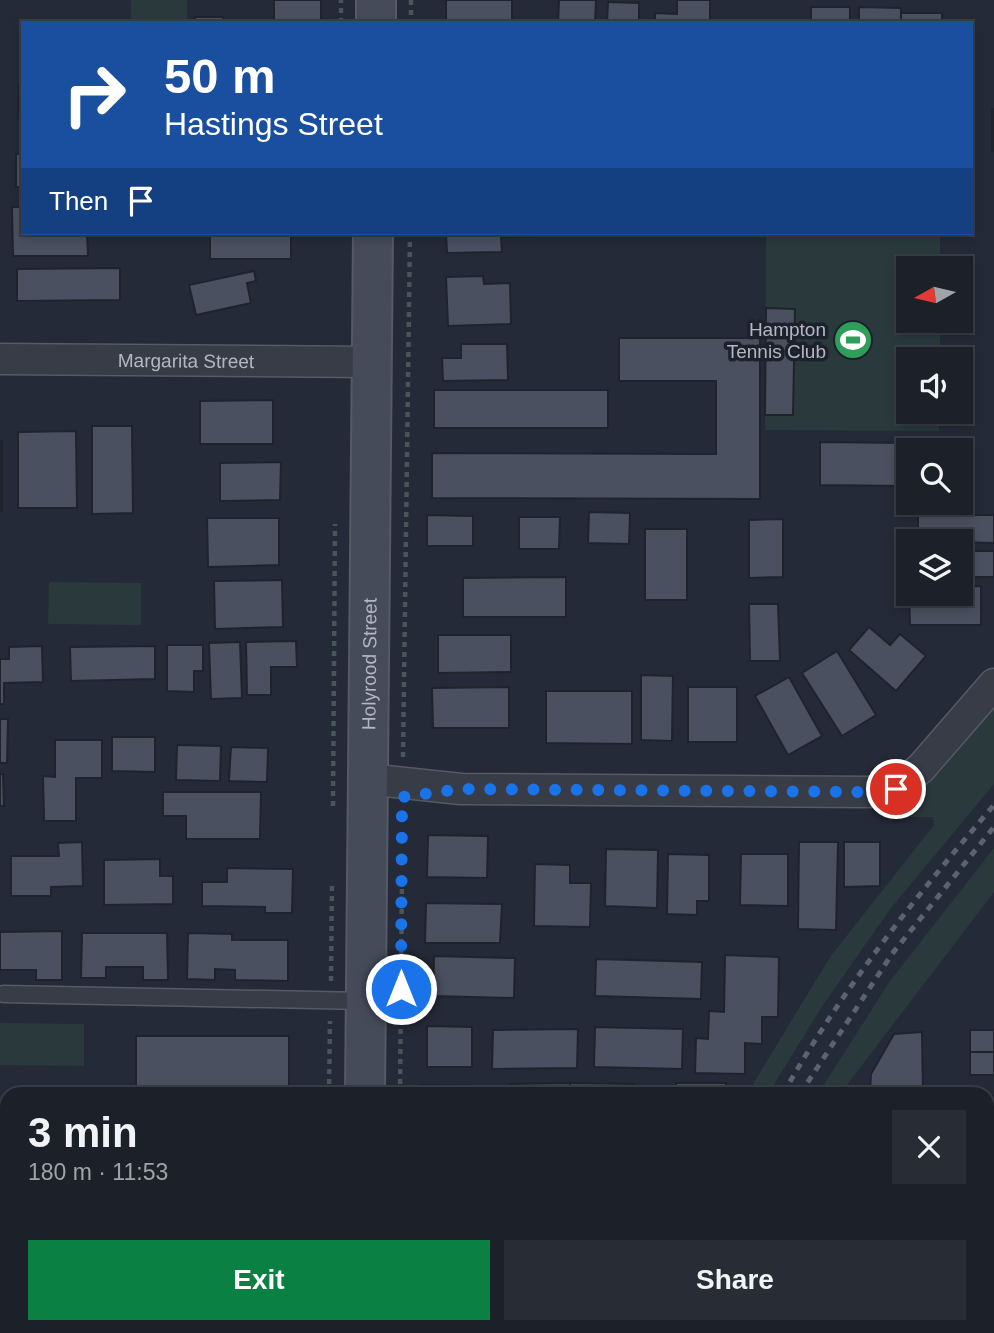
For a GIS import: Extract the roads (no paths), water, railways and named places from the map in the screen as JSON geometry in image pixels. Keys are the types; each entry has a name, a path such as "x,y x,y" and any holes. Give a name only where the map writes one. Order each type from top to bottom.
{"street":[{"path":"376,0 376,21"},
{"name":"Holyrood Street","path":"364,1087 348,1001 379,786 371,362 373,235"},
{"name":"Margarita Street","path":"0,359 371,362"},
{"path":"379,786 869,792 896,789 920,768 994,684"},
{"path":"379,786 461,789"}],"lane":[{"path":"4,994 348,1001"}],"railway":[{"path":"787,1087 830,1017 881,944 994,805"},
{"path":"805,1087 892,954 994,827"}],"place":[{"name":"Hampton Tennis Club","path":"853,340"}]}
